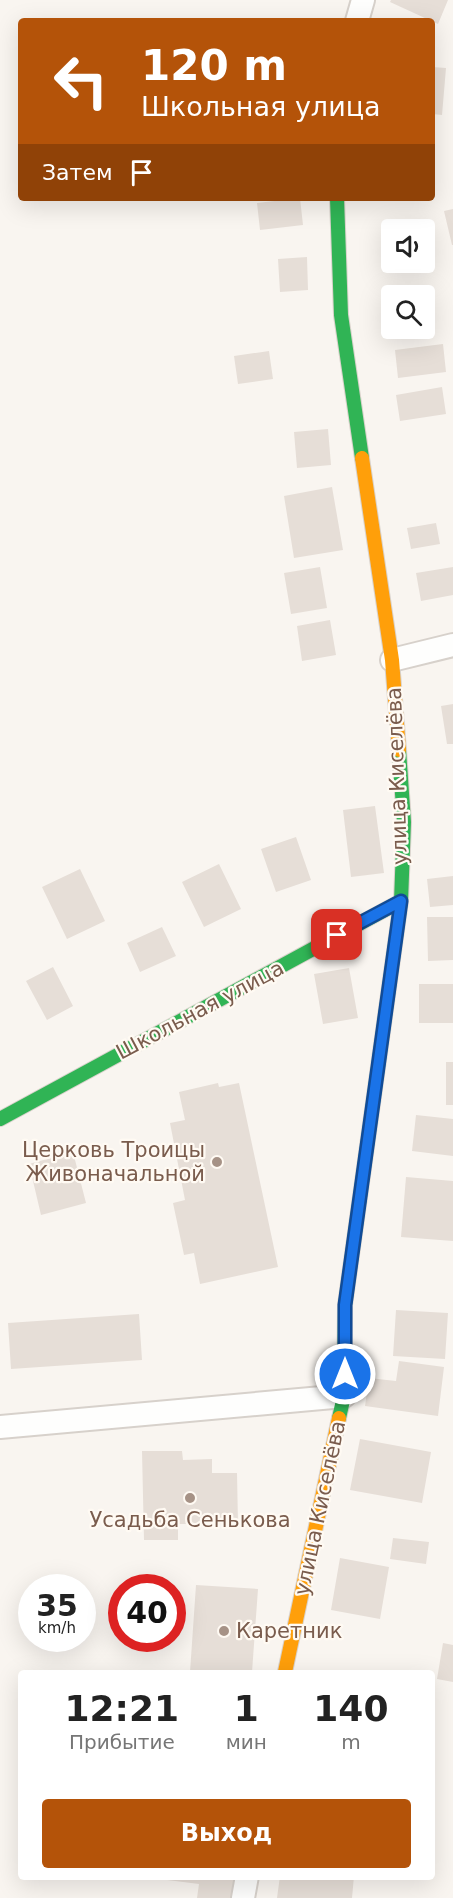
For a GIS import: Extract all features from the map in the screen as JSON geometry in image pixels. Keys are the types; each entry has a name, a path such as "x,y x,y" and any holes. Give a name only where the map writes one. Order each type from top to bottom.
{"street":[{"path":"358,18 363,0"},
{"name":"улица Киселёва","path":"285,1670 344,1396 345,1305 401,901 404,822 392,660 341,315 337,201"},
{"path":"392,660 453,645"},
{"name":"Школьная улица","path":"0,1119 401,901"},
{"path":"0,1427 344,1396"},
{"path":"243,1898 246,1880"}],"building":[{"path":"391,0 448,0 438,24 435,23 435,18 425,18 390,2"},
{"path":"435,67 446,68 442,115 435,114"},
{"path":"300,201 303,225 260,230 257,203"},
{"path":"453,209 453,245 452,245 444,211"},
{"path":"307,257 308,290 280,292 278,259"},
{"path":"443,344 446,372 398,378 395,350"},
{"path":"269,351 273,379 238,384 234,356"},
{"path":"442,387 446,414 400,421 396,395"},
{"path":"328,429 331,465 297,468 294,432"},
{"path":"332,487 343,550 294,558 284,496"},
{"path":"436,523 440,544 411,549 407,528"},
{"path":"320,567 327,608 291,614 284,573"},
{"path":"453,567 453,595 421,601 416,573"},
{"path":"330,620 336,655 302,661 297,626"},
{"path":"453,704 453,744 447,744 441,706"},
{"path":"375,806 384,873 351,877 343,810"},
{"path":"296,837 311,880 276,892 261,849"},
{"path":"219,864 241,909 204,927 182,882"},
{"path":"80,869 105,921 67,939 42,887"},
{"path":"453,876 453,905 430,907 427,879"},
{"path":"427,917 453,917 453,960 428,961"},
{"path":"162,927 176,956 140,972 127,943"},
{"path":"53,967 73,1006 47,1020 26,981"},
{"path":"349,968 358,1018 323,1024 314,974"},
{"path":"419,984 453,984 453,1023 419,1023"},
{"path":"446,1062 453,1062 453,1105 446,1105"},
{"name":"Церковь Троицы Живоначальной","path":"218,1083 219,1087 239,1083 278,1267 200,1284 194,1253 184,1255 173,1203 185,1200 170,1123 185,1120 179,1092"},
{"path":"416,1115 453,1119 453,1156 412,1151"},
{"path":"73,1152 86,1203 41,1215 29,1164"},
{"path":"406,1177 453,1181 453,1241 401,1237"},
{"path":"396,1310 448,1313 445,1359 393,1356"},
{"path":"139,1314 142,1360 11,1369 8,1323"},
{"path":"399,1361 444,1367 438,1416 365,1406 369,1378 396,1381"},
{"path":"360,1439 431,1452 422,1503 350,1490"},
{"name":"Усадьба Сенькова","path":"142,1451 182,1451 183,1460 212,1459 212,1473 237,1473 238,1524 178,1524 178,1540 144,1540"},
{"path":"393,1538 429,1542 426,1564 390,1559"},
{"path":"340,1558 389,1567 380,1619 331,1610"},
{"name":"Каретник","path":"196,1585 258,1589 252,1670 190,1670"},
{"path":"443,1643 453,1645 453,1682 437,1679"},
{"path":"167,1880 234,1880 232,1898 197,1898 199,1884"},
{"path":"279,1880 354,1880 352,1898 277,1898"}],"traffic: fast":[{"path":"337,201 341,315 362,458"},
{"path":"339,1418 344,1396 345,1305 401,901 404,822 399,750"},
{"path":"0,1119 401,901"}],"traffic: slow":[{"path":"362,458 392,660 399,750"},
{"path":"285,1670 339,1418"}],"place":[{"name":"Церковь Троицы Живоначальной","path":"217,1162"},
{"name":"Усадьба Сенькова","path":"190,1498"},
{"name":"Каретник","path":"224,1631"}],"route":[{"path":"337,935 401,901 345,1305 345,1374"}]}
